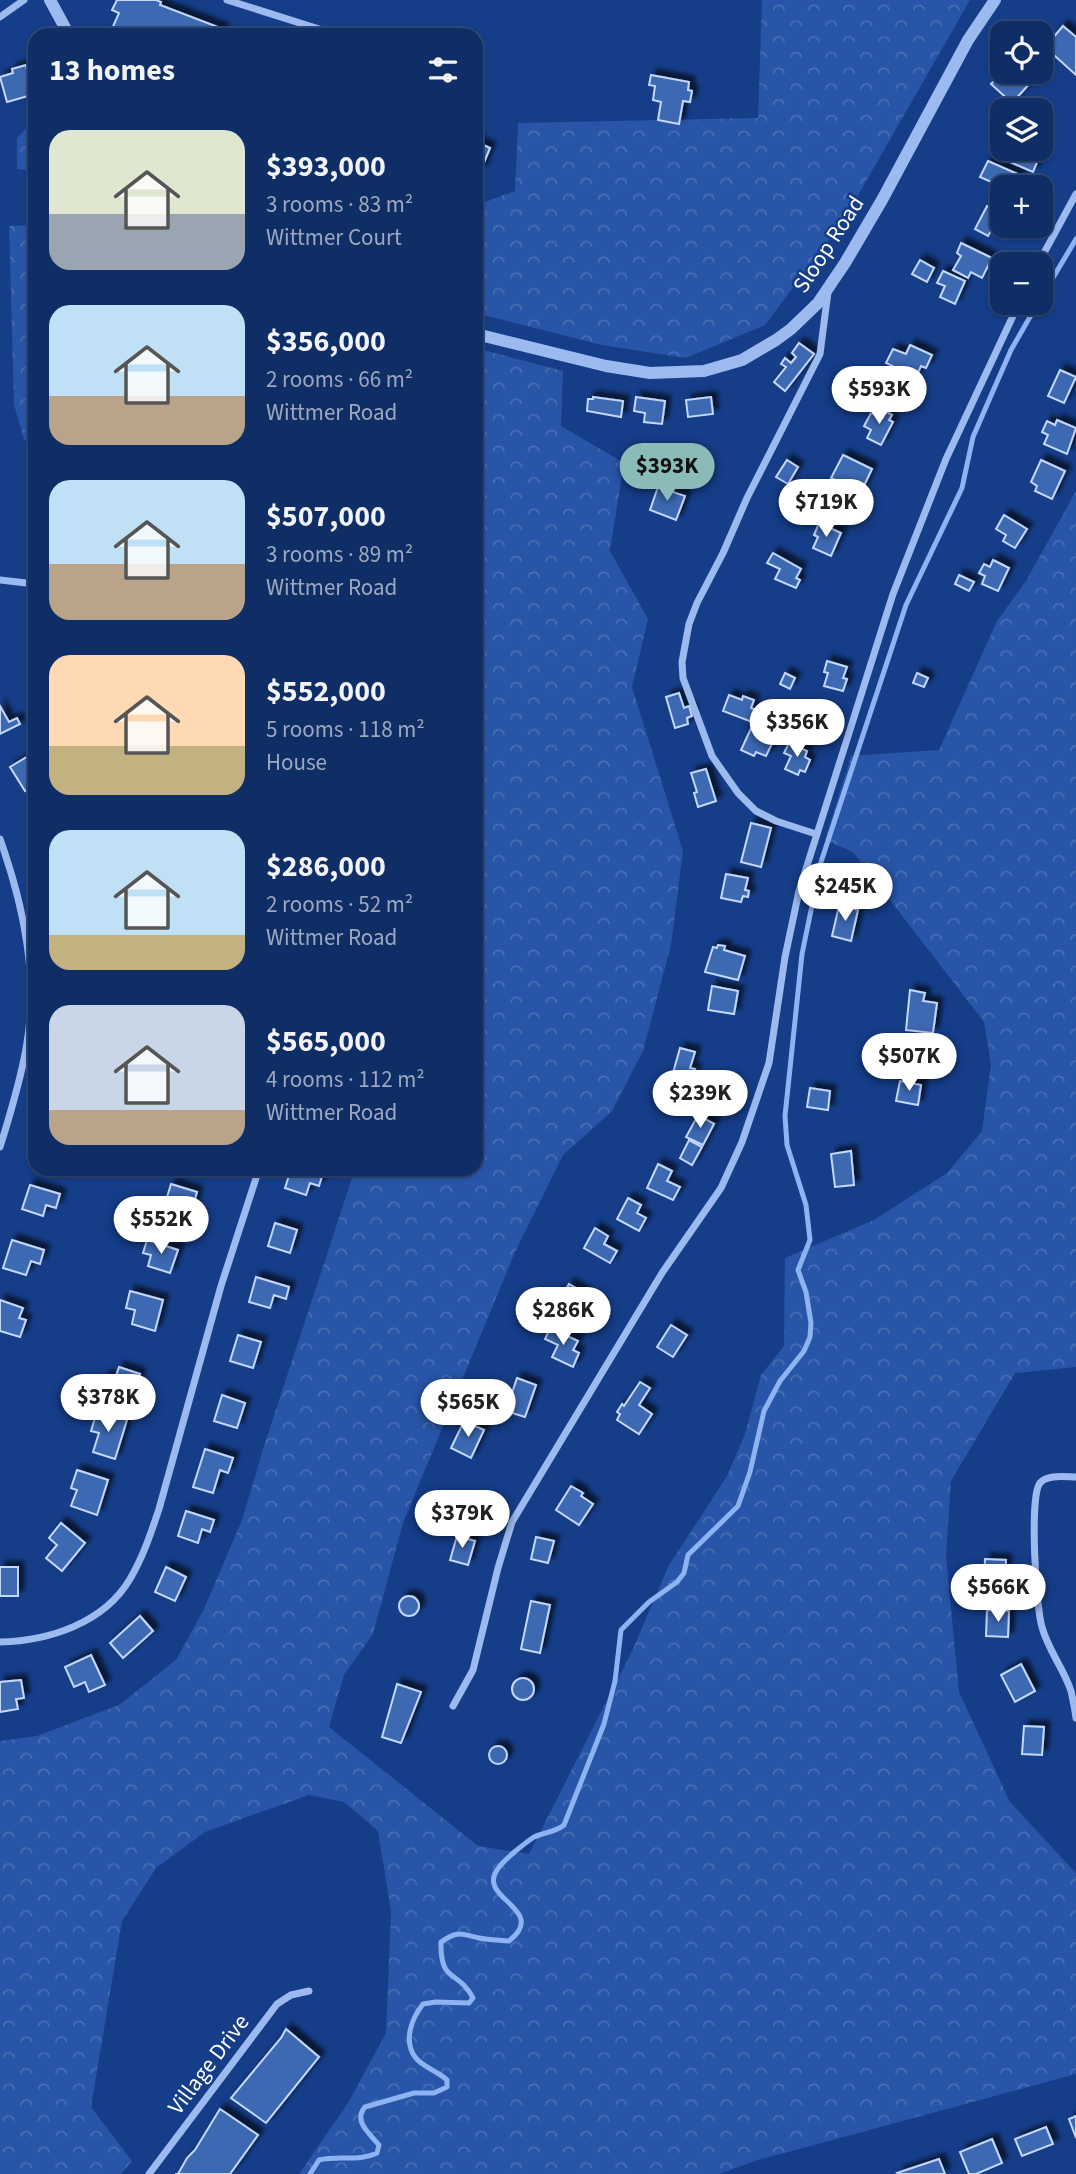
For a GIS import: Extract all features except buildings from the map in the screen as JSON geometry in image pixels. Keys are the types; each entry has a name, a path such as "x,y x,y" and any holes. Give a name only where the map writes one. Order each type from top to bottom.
{"street":[{"path":"0,17 24,0"},
{"path":"50,0 65,28"},
{"path":"227,0 316,28"},
{"name":"Sloop Road","path":"483,336 630,370 667,374 704,371 743,360 776,340 805,316 829,286 882,200 968,40 995,0"},
{"path":"1045,252 1076,194"},
{"path":"816,834 776,821 756,811 738,793 712,756 686,687 682,662 689,624 708,580 820,354 829,286"},
{"path":"453,1706 473,1670 512,1522 656,1283 721,1188 742,1142 769,1063 790,926 816,834 893,594 946,458 1013,315"},
{"path":"0,580 28,583"},
{"path":"0,839 17,887 25,925 28,965"},
{"path":"0,1147 28,1037"},
{"path":"0,1642 47,1636 86,1620 103,1610 130,1579 159,1509 221,1286 258,1176"},
{"path":"1076,1477 1049,1478 1040,1482 1035,1492 1035,1576 1041,1625 1051,1653 1071,1690 1076,1717"},
{"name":"Village Drive","path":"149,2174 277,2004 291,1995 309,1991"}],"green space":[{"path":"762,0 970,0 845,218 765,325 686,358 602,345 483,315 483,203 515,191 518,123 758,118"},
{"path":"28,126 28,170 17,169 17,138"},
{"path":"28,225 28,444 14,405 9,226"},
{"path":"483,350 563,371 561,426 624,463 610,551 648,619 632,687 683,851 671,945 643,1051 612,1111 563,1155 515,1252 403,1523 373,1634 344,1675 329,1727 478,1846 529,1854 633,1649 668,1567 727,1476 745,1434 761,1375 784,1346 785,1258 874,1220 947,1173 982,1131 991,1065 984,1022 853,852 825,840 851,756 939,750 997,621 1026,581 1076,491 1076,1367 1015,1373 951,1481 946,1556 959,1692 1010,1802 1076,1873 1076,2074 758,2160 719,2174 299,2174 348,2103 386,2033 391,1911 378,1831 344,1802 309,1795 205,1832 156,1868 122,1921 91,2107 132,2161 121,2174 0,2174 0,1741 37,1736 119,1705 176,1660 204,1609 242,1520 353,1176 483,1176"}],"waterway":[{"path":"1053,278 1076,239"},
{"path":"310,2174 319,2160 363,2157 377,2153 379,2145 362,2122 365,2107 414,2093 434,2093 447,2087 447,2080 415,2057 409,2036 412,2022 423,2004 469,2003 473,1998 462,1983 447,1971 441,1955 441,1942 460,1934 509,1941 519,1930 521,1920 518,1912 496,1889 493,1880 497,1870 534,1837 564,1825 604,1724 615,1681 621,1630 649,1602 677,1582 684,1573 688,1555 738,1506 750,1472 764,1411 780,1381 804,1351 810,1337 811,1323 806,1292 798,1270 810,1240 806,1205 787,1145 785,1116 802,954 821,862 906,605 962,488 973,437 1011,350 1031,315"}]}
